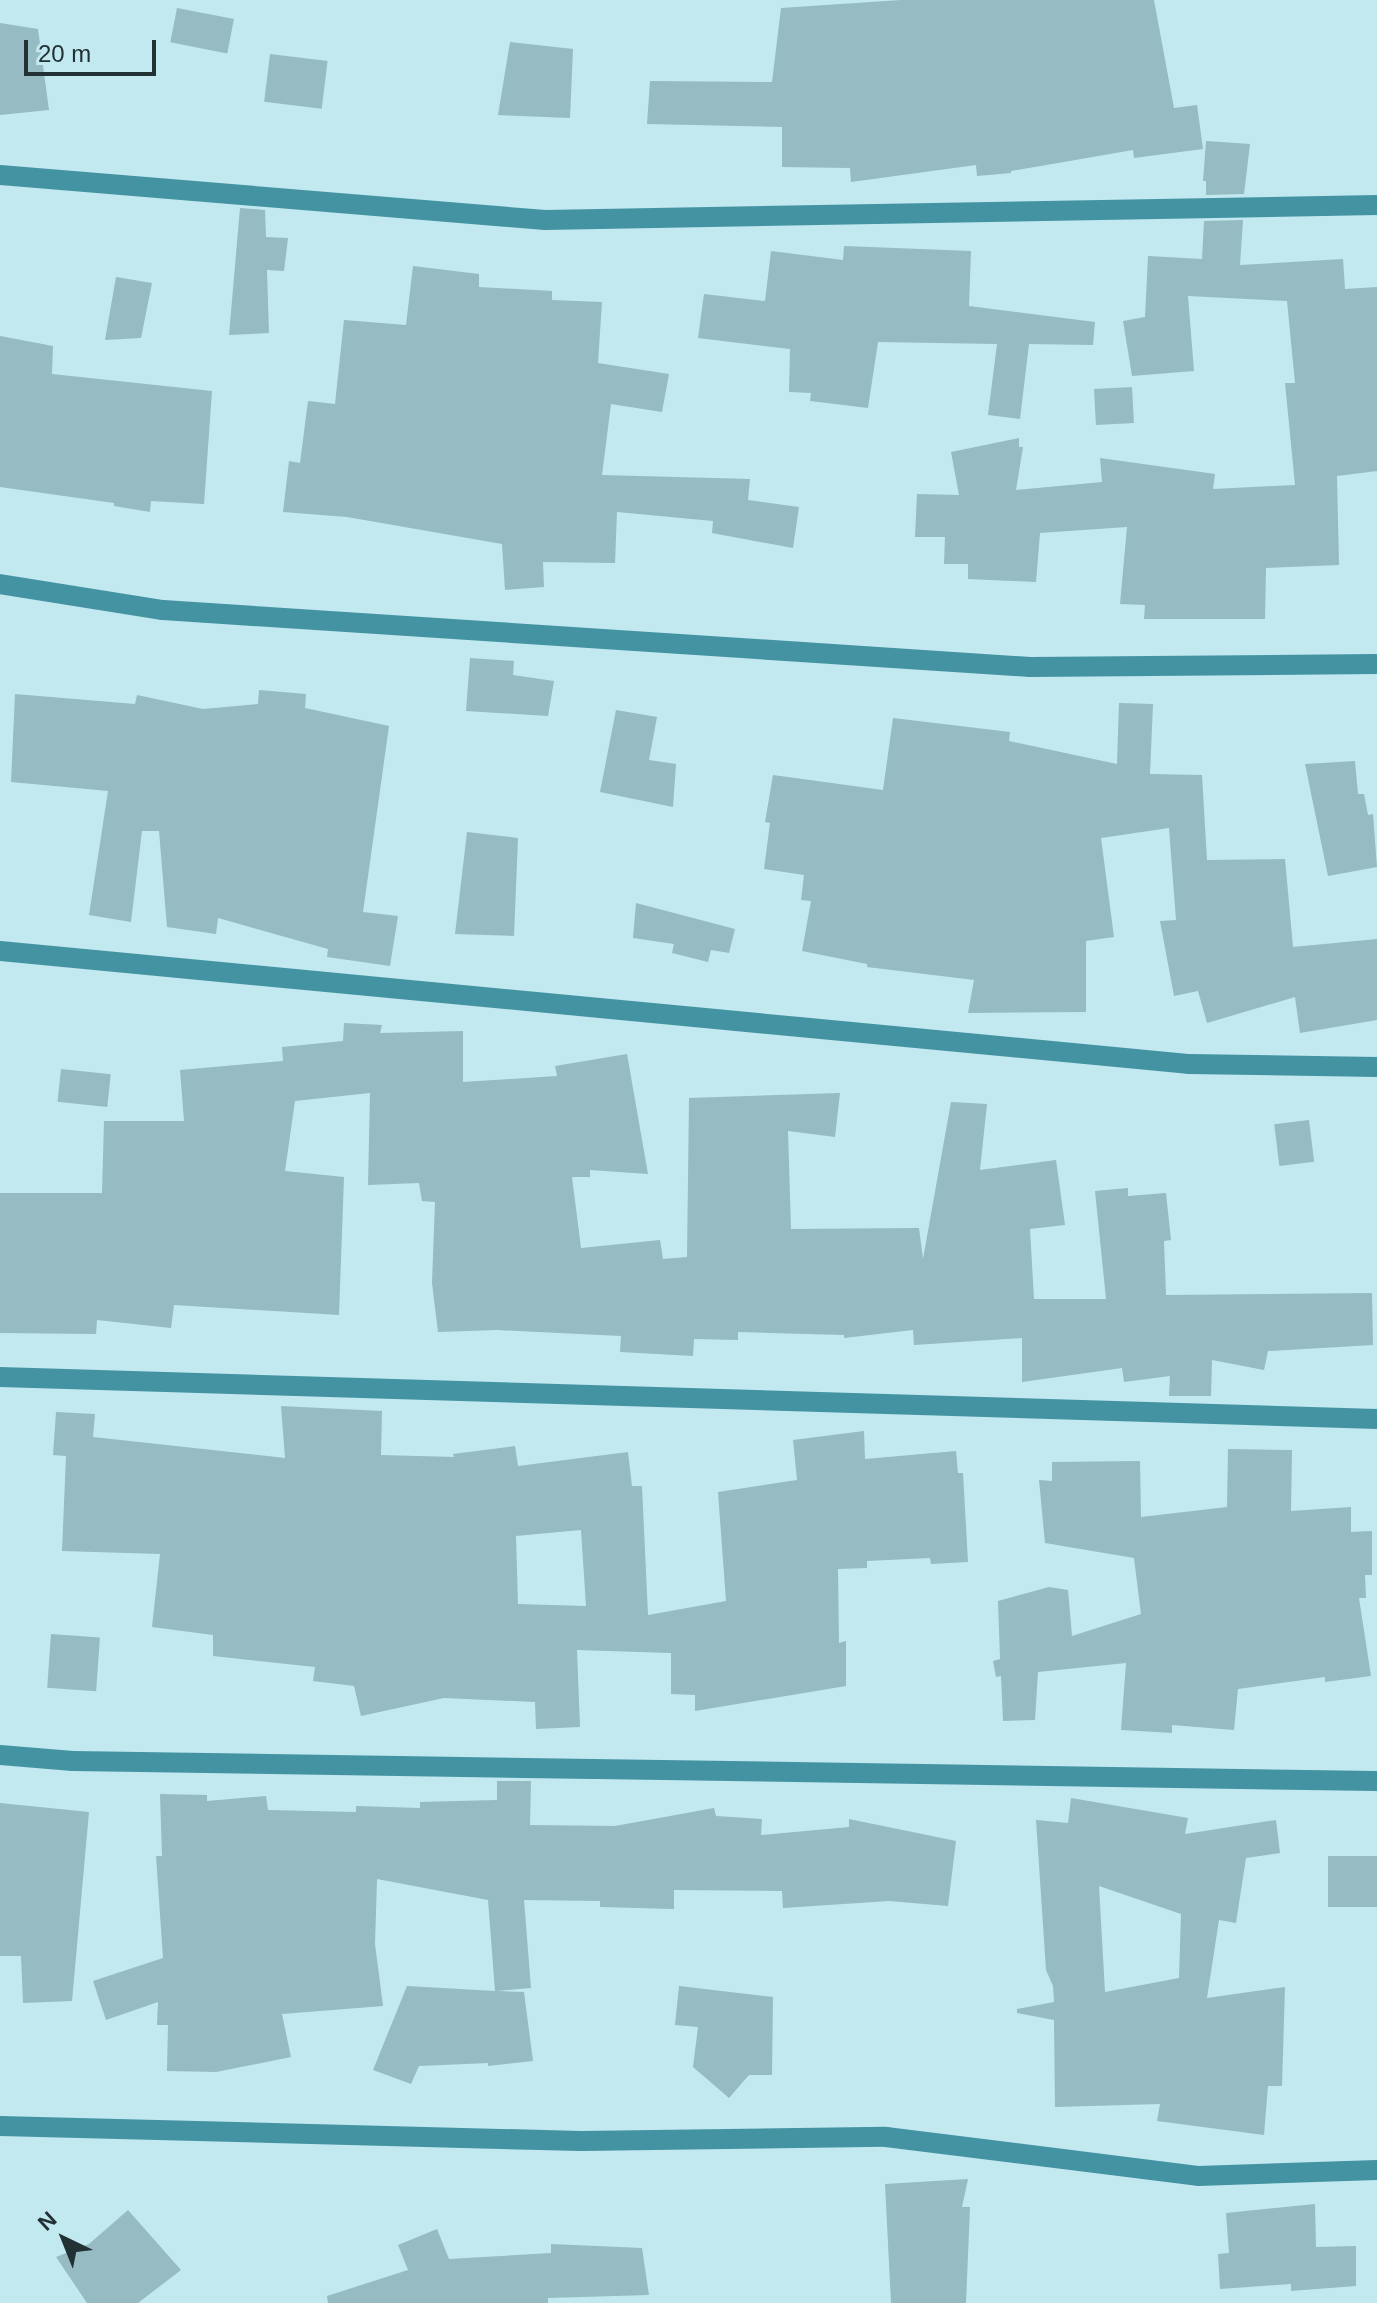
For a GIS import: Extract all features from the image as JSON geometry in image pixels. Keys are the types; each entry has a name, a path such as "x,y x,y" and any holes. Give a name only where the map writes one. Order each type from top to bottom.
{"street":[{"path":"0,175 545,220 1377,205"},
{"path":"0,584 163,610 1030,667 1377,664"},
{"path":"0,951 1188,1064 1377,1067"},
{"path":"0,1377 1377,1419"},
{"path":"0,1755 73,1761 1377,1781"},
{"path":"0,2126 581,2141 886,2137 1198,2176 1377,2170"}],"building":[{"path":"901,0 1154,0 1174,108 1197,105 1203,149 1134,158 1133,150 1011,173 977,176 976,165 851,182 850,168 782,167 782,127 647,124 650,81 772,82 781,8"},
{"path":"177,8 234,19 227,53 170,42"},
{"path":"0,23 38,29 49,110 0,115"},
{"path":"510,42 573,49 570,118 498,115"},
{"path":"270,54 328,61 322,109 264,102"},
{"path":"1206,141 1250,144 1244,194 1206,195 1206,181 1203,181"},
{"path":"240,208 265,210 266,237 288,238 284,271 267,270 269,333 229,335"},
{"path":"1243,220 1240,265 1343,259 1345,289 1377,287 1377,471 1337,476 1339,565 1266,568 1265,619 1144,619 1145,605 1120,604 1127,527 1040,533 1036,582 968,579 968,564 944,564 945,537 915,537 917,494 959,495 951,452 1019,438 1019,447 1023,447 1016,490 1102,482 1100,458 1215,474 1213,489 1295,485 1285,383 1295,383 1287,301 1188,296 1194,371 1132,376 1123,321 1145,317 1148,256 1202,259 1204,221"},
{"path":"844,246 971,251 969,306 1095,322 1093,345 1029,344 1020,419 988,415 997,344 878,342 868,408 810,401 811,393 789,392 790,349 698,338 704,294 765,301 771,251 843,260"},
{"path":"413,266 479,274 479,287 552,291 552,300 602,302 598,363 669,374 662,412 611,404 602,475 750,479 748,500 799,507 793,548 712,533 713,521 617,512 615,563 543,562 544,587 505,590 502,544 347,517 283,512 289,461 300,463 308,401 335,404 344,320 406,325"},
{"path":"116,277 152,283 141,338 105,340"},
{"path":"0,336 53,346 52,374 212,391 204,504 151,501 150,512 114,506 114,503 0,487"},
{"path":"1132,387 1134,423 1096,425 1094,389"},
{"path":"470,658 514,661 513,675 554,681 548,716 466,711"},
{"path":"259,690 306,694 305,708 389,726 363,912 398,916 390,966 327,957 328,949 218,918 216,934 167,927 159,831 142,831 131,922 89,915 108,791 11,782 15,694 135,704 137,695 203,709 258,704"},
{"path":"1119,703 1153,704 1150,774 1202,775 1207,860 1285,859 1293,947 1377,939 1377,1020 1300,1033 1295,997 1207,1023 1198,991 1174,996 1160,921 1176,920 1169,828 1101,838 1114,937 1086,941 1086,1012 968,1013 974,980 867,967 867,964 802,951 811,901 801,900 804,875 764,869 770,823 765,822 773,775 883,790 893,718 1010,732 1009,741 1117,764"},
{"path":"616,710 657,717 649,760 676,764 673,807 600,792"},
{"path":"1355,761 1358,794 1364,794 1368,815 1373,814 1377,867 1328,876 1305,764"},
{"path":"467,832 518,838 514,936 455,934"},
{"path":"636,903 735,929 729,953 711,950 708,962 672,953 674,944 633,938"},
{"path":"344,1023 382,1025 380,1033 463,1031 463,1082 557,1076 555,1066 627,1054 648,1174 590,1170 590,1177 572,1177 581,1248 660,1240 663,1259 687,1257 689,1098 840,1093 835,1137 788,1131 791,1229 919,1228 923,1259 951,1102 987,1104 980,1170 1056,1160 1065,1225 1030,1229 1034,1299 1106,1299 1095,1191 1128,1188 1128,1196 1166,1193 1171,1240 1164,1241 1166,1295 1372,1293 1373,1345 1268,1351 1264,1370 1212,1360 1211,1396 1169,1396 1170,1376 1124,1382 1122,1368 1022,1382 1022,1338 914,1345 913,1330 844,1338 844,1335 738,1332 738,1340 694,1339 693,1356 620,1352 621,1336 497,1330 438,1332 432,1283 435,1202 422,1201 419,1183 368,1185 370,1093 295,1101 285,1171 344,1177 339,1315 174,1305 171,1328 97,1320 96,1334 0,1333 0,1193 102,1193 104,1121 184,1121 180,1070 283,1061 282,1047 343,1041"},
{"path":"61,1069 111,1074 107,1107 58,1102"},
{"path":"1309,1120 1314,1162 1279,1166 1274,1124"},
{"path":"281,1406 382,1411 381,1455 454,1457 453,1454 515,1446 518,1466 628,1452 632,1486 642,1486 648,1615 726,1601 718,1492 797,1480 793,1440 864,1431 865,1459 956,1451 958,1473 963,1473 968,1562 931,1564 930,1558 867,1561 867,1568 838,1569 839,1643 846,1641 846,1686 695,1711 695,1695 671,1694 671,1653 577,1650 580,1727 536,1729 535,1702 444,1698 361,1716 354,1686 313,1681 315,1667 213,1656 213,1635 152,1627 160,1554 62,1551 66,1456 53,1455 56,1412 95,1414 93,1437 285,1458","holes":["581,1530 586,1606 518,1604 516,1536"]},
{"path":"1228,1449 1292,1450 1291,1511 1351,1507 1351,1532 1372,1531 1372,1575 1365,1575 1366,1598 1359,1598 1371,1676 1325,1682 1325,1677 1238,1689 1234,1730 1172,1725 1172,1733 1121,1730 1126,1663 1038,1672 1035,1720 1003,1721 1001,1676 996,1677 993,1661 1000,1659 998,1601 1049,1587 1068,1590 1072,1636 1141,1614 1134,1558 1045,1543 1039,1480 1052,1481 1052,1462 1140,1461 1141,1517 1227,1507"},
{"path":"51,1634 100,1637 96,1691 47,1688"},
{"path":"497,1781 531,1781 530,1825 615,1826 714,1808 716,1816 762,1819 761,1835 849,1827 849,1819 956,1841 948,1906 889,1901 783,1908 782,1891 674,1890 674,1909 600,1907 600,1901 524,1900 531,1988 497,1991 524,1992 533,2061 488,2066 488,2063 419,2066 411,2084 373,2070 407,1986 495,1991 488,1900 377,1879 375,1944 383,2006 282,2014 291,2057 216,2072 167,2071 168,2025 157,2025 158,2002 106,2020 93,1981 163,1958 156,1856 162,1856 160,1794 207,1795 207,1801 266,1796 268,1810 356,1812 356,1806 420,1808 420,1802 497,1800"},
{"path":"1071,1798 1188,1818 1185,1834 1276,1820 1280,1853 1246,1858 1236,1923 1219,1920 1207,1998 1285,1987 1282,2086 1268,2086 1264,2135 1157,2121 1160,2104 1055,2107 1054,2020 1017,2013 1017,2009 1054,2002 1053,1986 1046,1970 1036,1820 1068,1823","holes":["1099,1886 1181,1914 1179,1978 1105,1992"]},
{"path":"0,1803 89,1812 72,2001 23,2003 21,1956 0,1956"},
{"path":"1328,1856 1377,1856 1377,1907 1328,1907"},
{"path":"679,1986 773,1997 772,2075 749,2075 729,2098 693,2067 698,2027 675,2025"},
{"path":"968,2179 962,2207 970,2207 966,2303 891,2303 885,2184"},
{"path":"1315,2204 1316,2247 1356,2246 1356,2286 1291,2291 1291,2284 1220,2289 1218,2254 1229,2253 1226,2213"},
{"path":"128,2210 181,2270 138,2303 87,2303 56,2257 89,2244"},
{"path":"437,2229 449,2259 551,2253 551,2244 642,2248 649,2295 548,2298 548,2303 328,2303 327,2296 408,2270 398,2245"}]}
